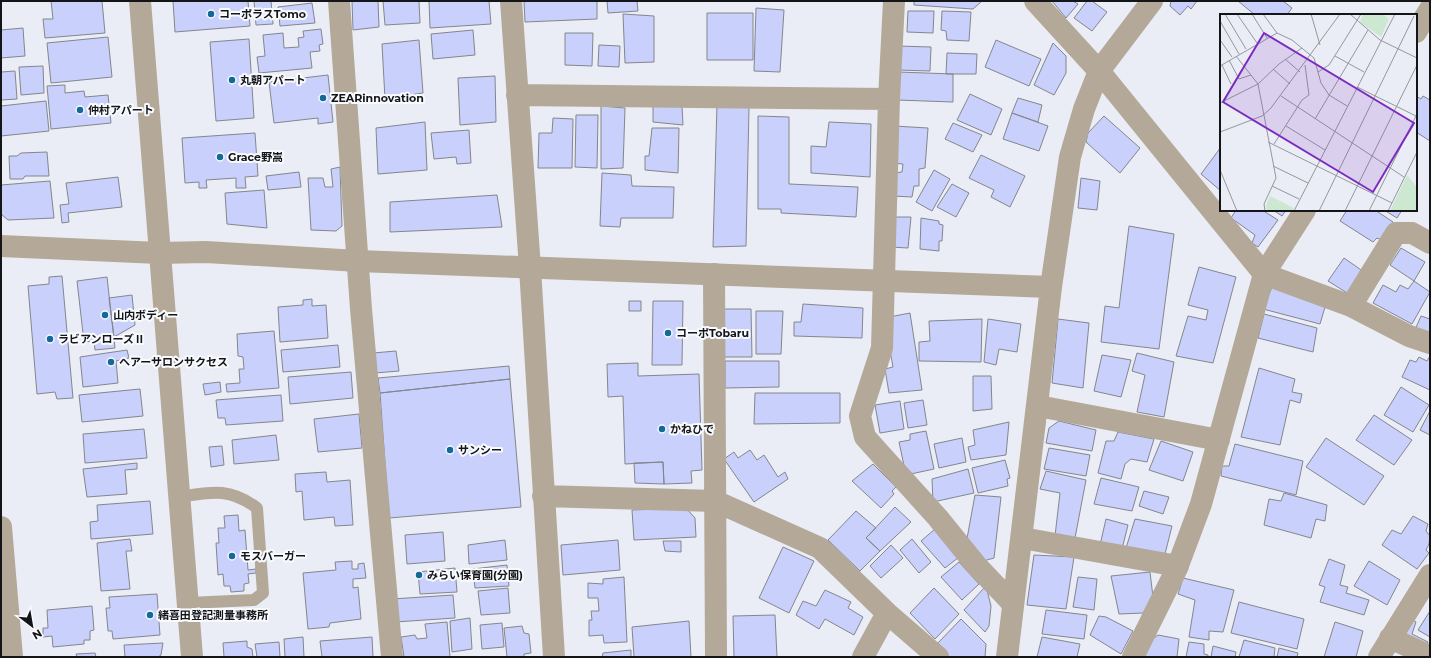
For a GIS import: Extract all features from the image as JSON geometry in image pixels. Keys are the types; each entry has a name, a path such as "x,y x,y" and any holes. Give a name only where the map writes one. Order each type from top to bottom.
{"street":[{"path":"140,1 192,657"},
{"path":"338,1 358,261 392,657"},
{"path":"511,1 530,268 554,657"},
{"path":"894,1 889,99 882,348 860,416 865,437 938,518 976,565 1013,604"},
{"path":"1035,1 1100,71 1264,274 1350,306 1409,336 1430,343"},
{"path":"1007,657 1051,288 1070,157 1084,109 1100,71 1152,1"},
{"path":"1417,30 1430,9"},
{"path":"517,95 889,99"},
{"path":"1133,657 1178,566 1201,504 1264,274 1304,211"},
{"path":"1350,306 1396,233 1412,233 1430,243"},
{"path":"1,246 159,253 206,252 358,261 885,280 1051,288"},
{"path":"714,274 716,657"},
{"path":"1038,406 1219,440"},
{"path":"543,496 715,501 820,548 887,613 938,657"},
{"path":"1,527 4,614 12,657"},
{"path":"1022,538 1178,566"},
{"path":"1379,657 1430,575"},
{"path":"862,657 887,613"},
{"path":"1390,638 1430,656"}],"lane":[{"path":"179,496 231,494 243,498 256,508 263,593 254,600 188,603"}],"building":[{"path":"51,1 102,1 105,33 45,38 43,19 53,19"},
{"name":"コーポラスTomo","path":"173,1 248,1 250,26 175,32"},
{"path":"254,1 271,1 273,24 256,25"},
{"path":"352,1 378,1 379,27 353,30"},
{"path":"383,1 419,1 420,23 385,25"},
{"path":"429,1 489,1 491,24 430,28"},
{"path":"524,1 597,1 597,19 525,22"},
{"path":"607,1 637,1 638,11 608,13"},
{"path":"914,1 982,1 973,9 914,5"},
{"path":"1052,1 1073,1 1078,4 1066,18"},
{"path":"1087,1 1092,1 1107,12 1092,31 1074,18"},
{"path":"1171,1 1197,1 1191,9 1188,6 1180,15 1170,6"},
{"path":"1238,1 1283,1 1292,8 1288,14 1254,14"},
{"path":"312,3 315,23 280,26 278,7"},
{"path":"756,8 784,10 780,72 754,71"},
{"path":"908,11 934,11 933,33 907,32"},
{"path":"942,11 971,12 969,41 947,40 946,31 941,30"},
{"path":"707,13 753,13 753,60 707,60"},
{"path":"623,14 654,16 654,62 625,63"},
{"path":"23,28 25,56 1,58 1,30"},
{"path":"321,29 323,44 319,45 320,51 310,52 312,68 259,73 257,57 265,56 263,35 283,33 284,48 299,47 298,38 304,37 303,31"},
{"path":"473,30 475,55 433,59 431,34"},
{"path":"565,33 593,33 592,66 565,65"},
{"path":"108,37 112,77 51,83 47,43"},
{"name":"丸朝アパート","path":"249,39 254,118 216,121 210,42"},
{"path":"419,40 423,93 385,99 382,44"},
{"path":"996,40 1041,59 1029,86 985,67"},
{"path":"1053,43 1066,56 1066,73 1054,95 1034,85"},
{"path":"599,45 620,46 619,67 598,66"},
{"path":"898,46 931,47 930,71 897,70"},
{"path":"947,53 977,54 976,74 946,74"},
{"path":"43,66 44,93 21,95 19,67"},
{"path":"15,71 17,99 1,100 1,72"},
{"path":"898,72 953,74 953,102 897,100"},
{"path":"328,75 333,122 318,124 318,118 274,123 269,82"},
{"path":"495,76 496,122 460,125 458,78"},
{"name":"仲村アパート","path":"65,85 65,93 84,91 85,97 108,95 111,123 51,129 47,86"},
{"path":"970,94 1002,109 991,135 957,120"},
{"path":"1423,96 1430,100 1430,141 1417,133 1417,97 1421,99"},
{"path":"1018,98 1042,105 1038,122 1012,113"},
{"path":"46,101 49,131 1,136 1,106"},
{"path":"653,104 682,106 683,125 653,122"},
{"path":"717,104 749,107 746,246 713,247"},
{"path":"601,106 625,108 623,168 601,169"},
{"path":"1012,113 1048,126 1039,151 1003,139"},
{"path":"576,115 598,115 597,168 575,167"},
{"path":"758,116 789,117 789,184 858,187 856,217 781,213 781,209 758,209"},
{"path":"1104,116 1140,148 1120,173 1086,142 1088,133"},
{"path":"553,118 573,119 572,168 538,168 539,133 552,133"},
{"path":"425,122 427,170 378,174 376,128"},
{"path":"829,122 871,124 870,177 811,173 811,146 826,147"},
{"path":"953,123 982,135 973,152 945,139"},
{"path":"894,126 928,128 925,168 919,169 919,186 914,186 912,197 892,196 893,173 902,172 903,164 892,163"},
{"path":"652,128 679,128 678,173 645,170 645,156 649,156"},
{"path":"469,130 471,163 457,164 456,157 434,159 431,133"},
{"name":"Grace野嵩","path":"255,133 258,176 245,177 246,188 236,188 236,178 206,180 207,188 199,188 199,182 185,183 182,138"},
{"path":"1220,148 1220,190 1201,174"},
{"path":"47,152 49,176 25,176 23,179 10,179 9,156 17,156 21,153"},
{"path":"981,155 1025,176 1010,207 991,197 994,190 969,178"},
{"path":"340,167 342,226 336,231 311,230 308,178 323,178 325,187 333,187 331,169"},
{"path":"934,170 950,179 932,211 916,202"},
{"path":"299,172 301,187 268,190 266,176"},
{"path":"602,173 631,175 632,186 674,187 673,218 621,218 620,227 600,226"},
{"path":"118,177 122,207 68,213 69,222 62,223 60,205 69,204 66,183"},
{"path":"1081,178 1100,181 1097,210 1078,208"},
{"path":"50,181 54,218 8,220 1,214 1,185"},
{"path":"952,184 969,193 956,217 937,207"},
{"path":"264,190 267,228 227,224 225,193"},
{"path":"497,195 502,227 390,232 390,202"},
{"path":"1235,211 1264,211 1278,220 1258,247 1252,243 1255,235 1231,218"},
{"path":"1274,211 1285,211 1282,216"},
{"path":"1346,211 1376,211 1393,222 1382,240 1377,238 1373,242 1340,221"},
{"path":"1386,211 1401,211 1397,218"},
{"path":"893,217 911,217 908,248 890,247"},
{"path":"921,218 939,221 939,224 943,225 942,241 939,241 939,251 920,249"},
{"path":"1129,226 1174,234 1159,349 1101,342 1105,306 1119,308"},
{"path":"1401,248 1425,262 1414,281 1390,265"},
{"path":"1344,258 1367,274 1352,296 1328,281"},
{"path":"1199,267 1236,277 1213,363 1176,356 1188,316 1206,320 1208,310 1188,305"},
{"name":"ラビアンローズⅡ","path":"62,276 73,398 57,399 55,392 37,394 28,286 49,284 49,277"},
{"path":"107,277 115,348 95,350 94,341 84,342 77,281"},
{"path":"1414,281 1430,292 1412,324 1373,303 1383,285 1396,292 1400,285 1408,289"},
{"path":"1272,287 1325,307 1320,324 1263,309"},
{"path":"132,295 135,325 114,337 109,298"},
{"path":"312,299 312,306 326,305 328,338 280,342 278,307 303,305 303,300"},
{"path":"629,301 641,301 641,311 629,311"},
{"name":"コーポTobaru","path":"653,301 683,301 682,365 652,365"},
{"path":"803,304 863,308 862,338 794,336 794,322 801,322"},
{"path":"723,309 751,309 752,357 723,357"},
{"path":"756,311 783,311 781,354 756,354"},
{"path":"910,313 922,390 889,393 885,369 893,367 884,318"},
{"path":"1264,314 1317,328 1313,352 1258,338"},
{"path":"1421,316 1430,319 1430,339 1414,332"},
{"path":"982,319 981,362 919,361 919,342 930,341 929,321"},
{"path":"988,319 1021,324 1017,352 999,349 996,365 984,362"},
{"path":"1058,319 1089,323 1083,388 1052,383"},
{"path":"274,331 279,388 227,392 226,384 240,383 239,369 244,369 243,357 238,356 237,334"},
{"path":"338,345 340,367 283,372 281,350"},
{"path":"127,350 129,358 116,361 118,383 83,387 80,357"},
{"path":"396,351 399,371 375,373 373,353"},
{"path":"1137,353 1174,362 1164,417 1137,412 1145,375 1132,371"},
{"path":"1102,355 1131,360 1121,397 1094,391"},
{"path":"1430,356 1430,390 1402,377 1410,360 1416,362 1419,357 1427,361"},
{"path":"725,361 779,361 779,387 725,388"},
{"name":"かねひで","path":"638,363 638,376 699,374 702,470 691,471 692,483 664,484 663,462 625,464 623,396 608,397 607,364"},
{"path":"509,366 510,379 380,393 378,378"},
{"path":"1259,368 1295,379 1292,392 1302,394 1300,403 1290,400 1280,445 1241,437"},
{"path":"351,372 353,398 290,404 288,377"},
{"path":"973,376 991,376 992,409 973,411"},
{"name":"サンシー","path":"510,379 521,507 389,518 380,393"},
{"path":"220,382 221,392 205,395 203,384"},
{"path":"1401,387 1429,405 1413,432 1384,415"},
{"path":"140,389 143,416 82,422 79,395"},
{"path":"755,393 840,393 840,423 754,424"},
{"path":"281,395 283,421 226,425 225,418 218,418 216,400"},
{"path":"923,400 927,425 908,428 904,403"},
{"path":"900,401 904,429 880,433 875,405"},
{"path":"1430,411 1430,435 1420,430"},
{"path":"359,414 362,448 318,452 314,419"},
{"path":"1374,415 1412,440 1394,465 1356,440"},
{"path":"1059,421 1096,430 1092,451 1046,443 1049,428"},
{"path":"1009,422 1006,455 971,460 968,447 975,445 973,430"},
{"path":"144,429 147,458 85,463 83,434"},
{"path":"926,431 934,469 906,475 899,442 910,440 910,434"},
{"path":"1118,432 1154,439 1147,462 1131,459 1125,464 1121,479 1098,473 1106,441 1114,441"},
{"path":"276,435 279,460 234,464 232,440"},
{"path":"962,438 966,462 939,468 934,444"},
{"path":"1326,438 1384,476 1364,505 1306,467"},
{"path":"1161,441 1193,452 1183,481 1149,470"},
{"path":"1235,444 1303,461 1296,495 1221,476 1222,466 1229,466"},
{"path":"222,446 224,465 211,467 209,447"},
{"path":"1049,448 1090,455 1086,476 1044,469"},
{"path":"750,450 757,460 764,455 778,477 785,472 788,479 754,502 724,459 734,452 738,458"},
{"path":"1005,460 1010,478 1007,479 1008,486 978,493 972,468"},
{"path":"663,462 664,484 635,483 634,463"},
{"path":"137,463 137,469 125,470 127,494 87,497 83,469"},
{"path":"873,464 896,487 892,491 894,494 881,508 852,481"},
{"path":"968,469 974,493 933,502 932,479"},
{"path":"1046,471 1086,480 1075,538 1055,536 1060,493 1040,489"},
{"path":"326,472 327,482 350,480 353,525 335,526 334,517 304,520 302,491 296,492 295,474"},
{"path":"1101,478 1139,487 1132,511 1094,504"},
{"path":"1144,491 1169,497 1163,514 1139,506"},
{"path":"1284,493 1327,505 1325,521 1316,519 1311,538 1264,525 1269,499 1281,501"},
{"path":"975,495 1001,497 994,558 980,562 966,544"},
{"path":"150,501 153,534 91,539 90,522 98,521 97,505"},
{"path":"895,507 911,522 880,551 866,538"},
{"path":"686,508 695,518 696,537 634,540 632,510"},
{"path":"856,511 876,528 866,538 880,551 860,571 828,540"},
{"name":"モスバーガー","path":"238,515 239,531 245,530 248,570 256,569 256,573 248,574 249,583 244,584 244,591 231,592 230,586 224,586 223,574 218,575 216,543 219,543 218,528 225,528 224,516"},
{"path":"1413,516 1428,524 1426,531 1430,536 1429,544 1426,550 1429,553 1417,569 1382,545 1392,530 1401,534"},
{"path":"1106,519 1128,525 1122,549 1100,545"},
{"path":"1135,519 1172,526 1164,558 1126,548"},
{"path":"935,529 959,557 945,568 921,541"},
{"path":"443,532 445,561 407,564 405,535"},
{"path":"130,539 132,551 126,551 130,589 101,591 97,543"},
{"path":"912,539 931,562 919,573 900,550"},
{"path":"505,540 507,560 469,564 468,545"},
{"path":"618,540 620,570 563,575 561,545"},
{"path":"663,541 681,541 681,552 665,551"},
{"path":"891,545 903,558 881,578 870,566"},
{"path":"783,547 814,561 789,613 759,598"},
{"path":"1034,555 1074,557 1066,609 1027,605"},
{"path":"1329,559 1345,565 1340,585 1348,587 1346,593 1369,600 1364,615 1320,602 1325,587 1319,585"},
{"path":"352,561 352,569 358,569 358,564 364,563 366,578 353,579 353,588 358,587 361,619 330,623 329,627 308,629 303,573 336,570 335,562"},
{"path":"1369,561 1400,580 1387,605 1354,586"},
{"path":"959,562 979,584 962,600 941,577"},
{"path":"507,565 509,586 475,588 473,569"},
{"path":"455,568 457,592 420,594 418,572"},
{"path":"1150,572 1153,597 1143,613 1119,614 1111,576"},
{"path":"624,577 627,642 604,643 603,635 589,636 589,620 592,620 591,611 599,611 598,598 588,598 588,583 603,584 603,579"},
{"path":"1078,577 1097,579 1094,610 1073,607"},
{"path":"1183,578 1234,590 1223,632 1209,631 1209,640 1189,637 1195,600 1178,594"},
{"path":"508,588 510,613 481,615 478,591"},
{"path":"934,588 959,614 935,639 910,613"},
{"path":"984,588 987,590 991,606 989,626 985,632 964,610"},
{"path":"825,590 851,602 848,608 863,617 854,635 825,619 819,629 796,615 803,601 816,606"},
{"path":"157,594 160,635 113,639 112,631 108,631 106,608 110,608 109,597"},
{"path":"453,595 455,618 395,622 392,599"},
{"path":"1239,602 1304,619 1297,649 1231,633"},
{"path":"92,606 94,630 90,631 90,640 84,640 84,644 53,647 52,636 43,637 43,628 48,628 47,610"},
{"path":"1046,610 1087,615 1084,639 1042,634"},
{"path":"1430,611 1430,637 1418,630"},
{"path":"775,615 777,657 734,657 733,616"},
{"path":"1099,616 1106,617 1133,631 1121,654 1090,635"},
{"path":"470,618 472,649 452,652 450,621"},
{"path":"961,619 986,644 985,657 950,657 936,645"},
{"path":"1412,619 1416,622 1412,634 1428,642 1425,648 1403,635"},
{"path":"689,621 691,657 634,657 632,627"},
{"path":"447,622 450,657 404,657 401,637 415,635 417,639 427,638 425,624"},
{"path":"1335,622 1363,631 1356,657 1324,657"},
{"path":"502,623 504,647 482,649 480,625"},
{"path":"522,626 524,633 529,634 531,653 524,654 524,657 507,657 504,628"},
{"path":"1158,635 1179,639 1177,657 1144,657 1147,643"},
{"path":"303,637 304,657 285,657 284,639"},
{"path":"372,637 373,657 322,657 320,641"},
{"path":"1042,637 1080,644 1077,657 1037,657"},
{"path":"1244,640 1275,648 1274,657 1239,657"},
{"path":"247,641 247,647 252,649 253,657 224,657 223,643"},
{"path":"279,642 280,657 257,657 255,644"},
{"path":"1189,642 1204,644 1204,654 1208,655 1208,657 1186,657"},
{"path":"163,643 161,655 158,657 125,657 124,645"},
{"path":"1213,646 1236,652 1235,657 1211,657"},
{"path":"1279,648 1298,653 1297,657 1277,657"},
{"path":"631,650 631,657 602,657 603,653"},
{"path":"95,653 96,657 77,657 76,654"}],"place":[{"name":"コーポラスTomo","path":"211,14"},
{"name":"丸朝アパート","path":"232,80"},
{"name":"ZEARinnovation","path":"323,98"},
{"name":"仲村アパート","path":"80,110"},
{"name":"Grace野嵩","path":"220,157"},
{"name":"山内ボディー","path":"105,315"},
{"name":"コーポTobaru","path":"668,333"},
{"name":"ラビアンローズⅡ","path":"50,339"},
{"name":"ヘアーサロンサクセス","path":"111,362"},
{"name":"かねひで","path":"662,429"},
{"name":"サンシー","path":"450,450"},
{"name":"モスバーガー","path":"232,556"},
{"name":"みらい保育園(分園)","path":"419,575"},
{"name":"緒喜田登記測量事務所","path":"150,615"}]}
